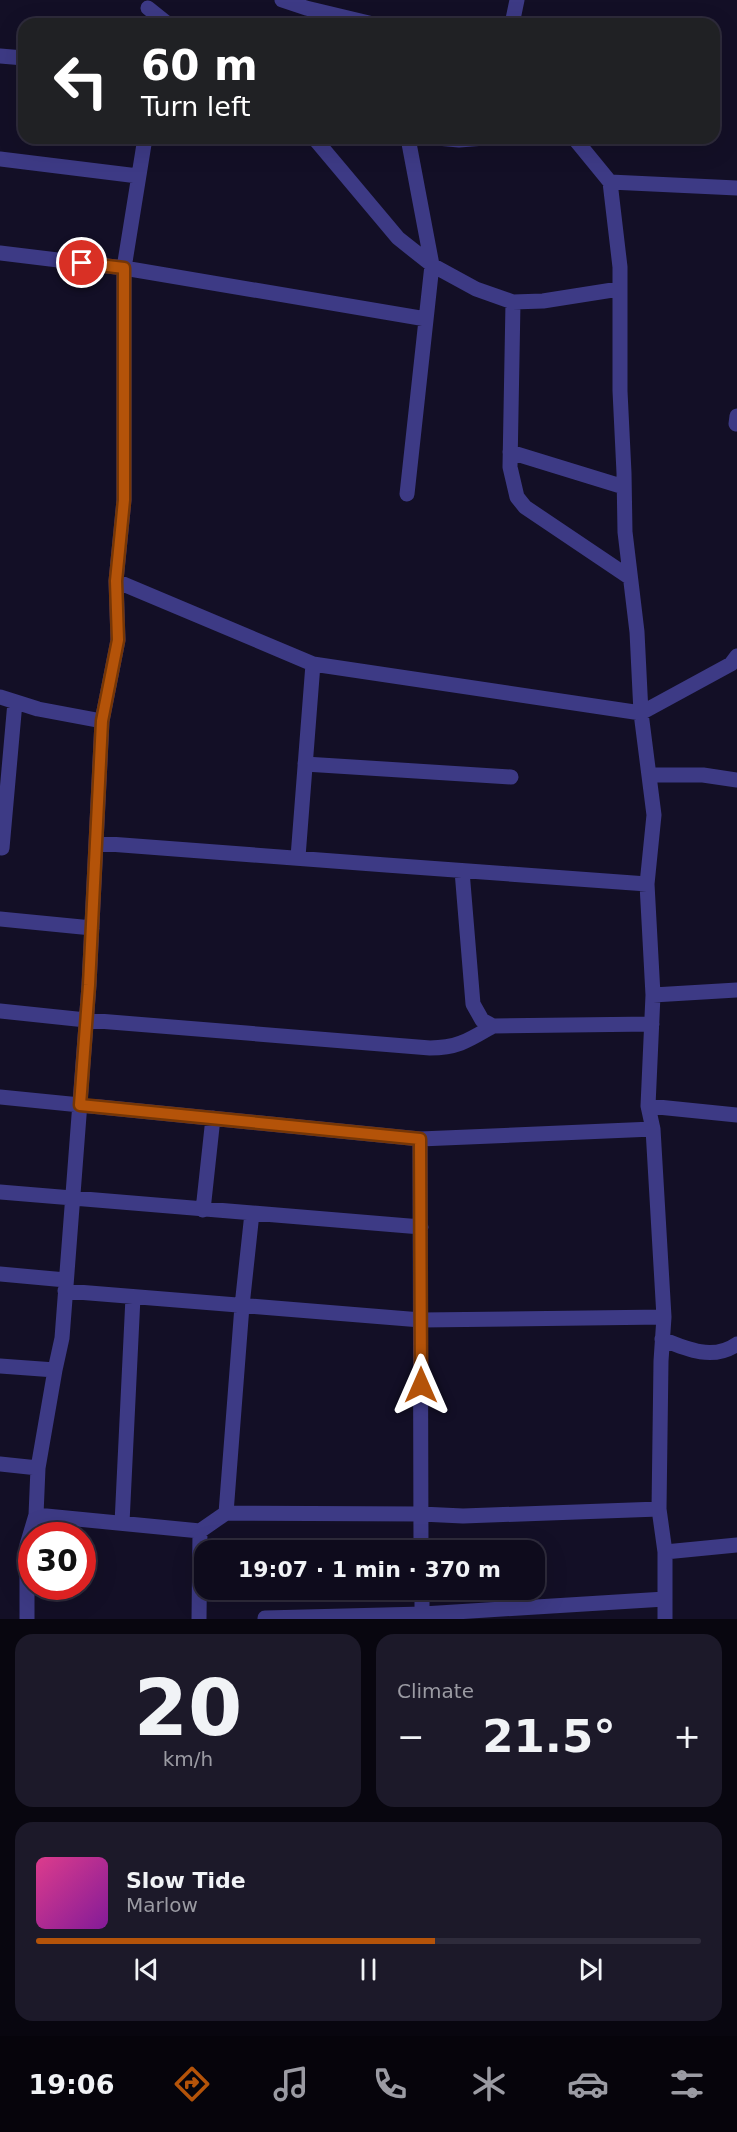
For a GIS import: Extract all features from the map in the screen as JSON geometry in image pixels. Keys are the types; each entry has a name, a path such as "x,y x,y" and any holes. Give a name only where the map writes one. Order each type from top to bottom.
{"street":[{"path":"282,0 348,18"},
{"path":"513,18 517,0"},
{"path":"0,56 18,58"},
{"path":"27,1619 27,1545 36,1515 38,1468 62,1338 92,928 102,721 118,640 116,581 124,500 124,268 144,144"},
{"path":"319,144 398,238 432,265 476,289 513,302 543,301 619,289"},
{"path":"407,494 432,265 409,144"},
{"path":"579,144 610,182 620,267 620,391 625,532 637,632 641,713 654,815 647,884 653,995 648,1106 653,1129 664,1317 659,1509 664,1552 665,1619"},
{"path":"0,159 138,176"},
{"path":"610,182 737,188"},
{"path":"0,253 124,268 426,319"},
{"path":"513,302 510,452 513,483 517,497 525,507 629,577"},
{"path":"736,424 737,416"},
{"path":"510,452 624,487"},
{"path":"116,581 314,664 641,713 731,664 737,656"},
{"path":"298,857 314,664"},
{"path":"2,848 7,699 38,709 102,721"},
{"path":"305,764 511,777"},
{"path":"649,775 703,775 737,780"},
{"path":"96,843 647,884"},
{"path":"462,871 473,1004 482,1020 493,1026 652,1024"},
{"path":"0,919 92,928"},
{"path":"653,995 737,990"},
{"path":"0,1011 430,1048 448,1048 466,1042 493,1026"},
{"path":"0,1097 420,1139 653,1129"},
{"path":"648,1106 737,1115"},
{"path":"203,1209 213,1118"},
{"path":"420,1139 421,1540"},
{"path":"0,1192 421,1227"},
{"path":"226,1513 242,1306 252,1213"},
{"path":"0,1274 134,1297 421,1320 664,1317"},
{"path":"122,1523 134,1297"},
{"path":"662,1339 690,1351 710,1353 730,1349 737,1344"},
{"path":"0,1366 55,1370"},
{"path":"0,1464 38,1468"},
{"path":"36,1515 201,1531 226,1513 463,1516 659,1509"},
{"path":"200,1619 201,1531"},
{"path":"664,1552 737,1545"},
{"path":"265,1618 423,1617 665,1599"},
{"path":"422,1600 423,1617"}],"route":[{"path":"82,263 124,268 125,385 124,500 116,581 118,640 102,721 89,985 80,1105 420,1139 421,1385"}]}
